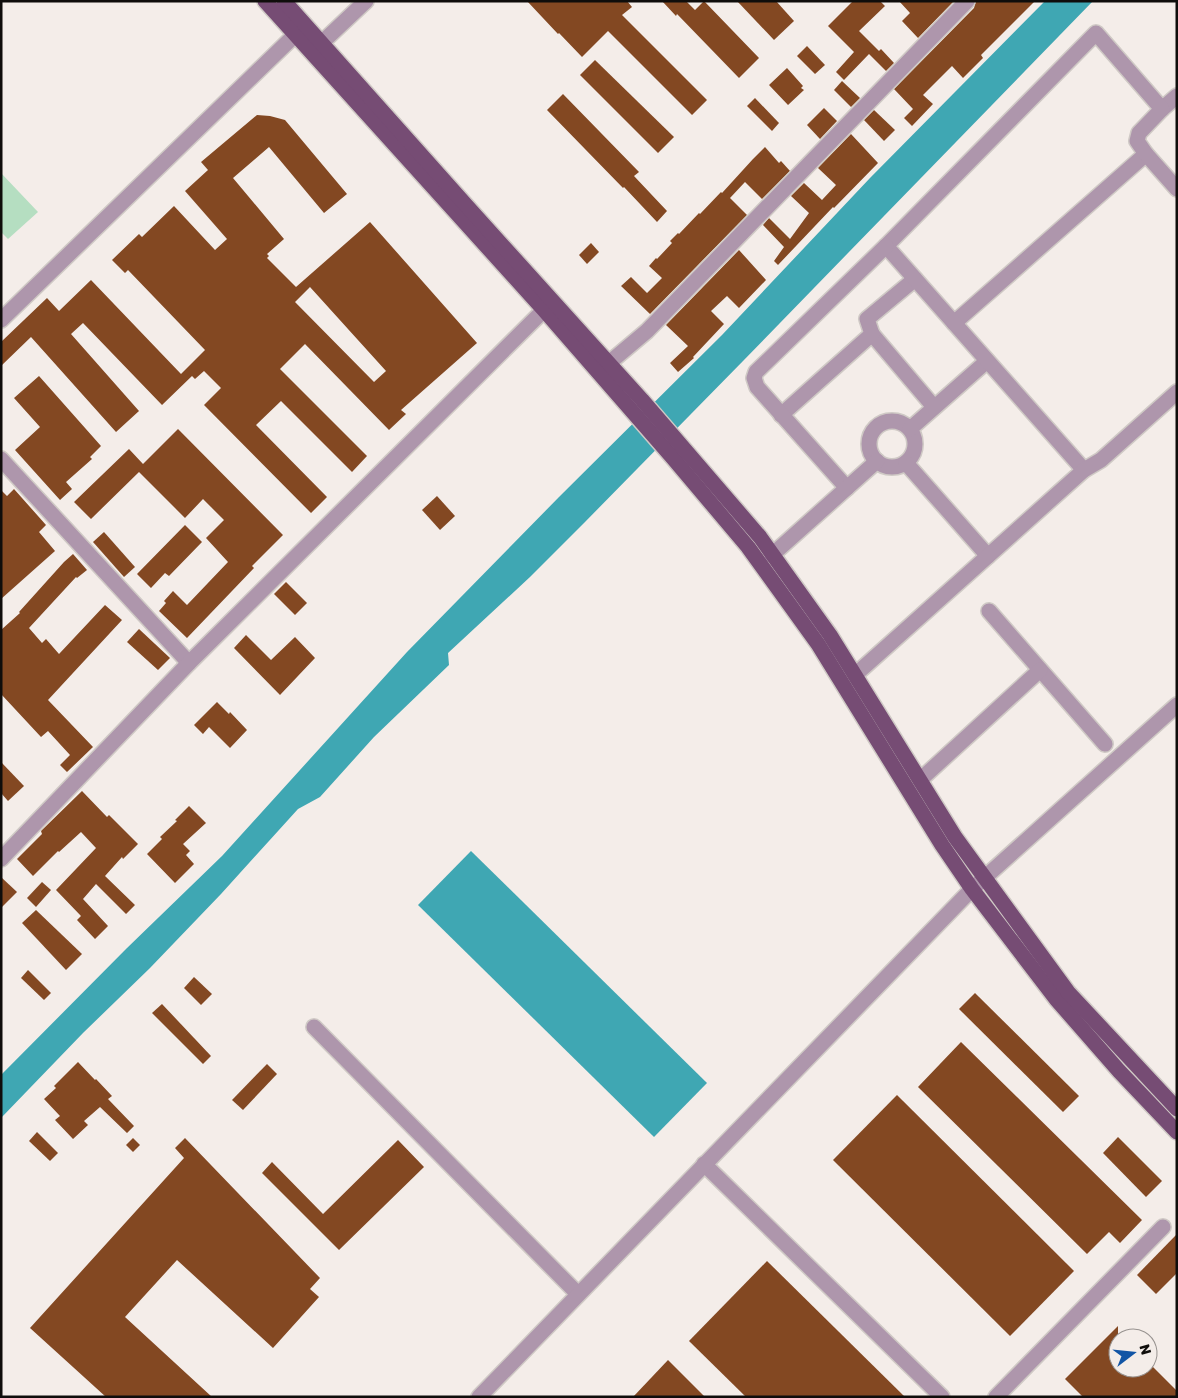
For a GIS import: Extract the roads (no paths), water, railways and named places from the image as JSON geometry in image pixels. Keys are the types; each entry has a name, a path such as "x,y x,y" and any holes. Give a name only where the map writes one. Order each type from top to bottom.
{"main road":[{"path":"266,1 301,30"},
{"path":"284,1 301,30 316,48 631,411 678,453 760,537 830,635 955,837 1068,992 1177,1109"},
{"path":"316,48 484,226 642,400 678,453 818,644 942,845 972,889 1056,999 1119,1071 1177,1132"},
{"path":"760,563 772,555"}],"street":[{"path":"316,48 366,1"},
{"path":"609,363 647,332 967,1"},
{"path":"1,320 301,30"},
{"path":"847,488 756,387 754,378 756,372 886,246 1096,34 1162,109"},
{"path":"1177,96 1139,133 1138,141 1146,154 1177,189"},
{"path":"954,323 1146,154"},
{"path":"886,246 1084,470"},
{"path":"915,278 867,319 872,334 934,407"},
{"path":"1,859 189,663 544,310"},
{"path":"781,415 872,334"},
{"path":"910,429 987,361"},
{"path":"855,675 1084,470 1101,460 1177,392"},
{"path":"896,421 910,429 914,437 915,447 912,456 906,463 897,467 888,467 877,461 870,447 870,437 875,429 881,424 896,421"},
{"path":"1,459 189,663"},
{"path":"772,555 877,461"},
{"path":"906,463 988,556"},
{"path":"989,611 1105,744"},
{"path":"920,780 1040,670"},
{"path":"479,1397 972,889 1177,705"},
{"path":"314,1027 578,1294"},
{"path":"704,1164 942,1397"},
{"path":"996,1397 1163,1227"}],"water":[{"path":"1045,1 1093,1 585,522 530,577 448,653 449,665 374,737 320,797 298,809 221,894 150,968 83,1033 1,1118 1,1075 127,948 222,856 407,652 722,335 870,178"},
{"path":"471,851 707,1083 654,1137 418,905"}]}
